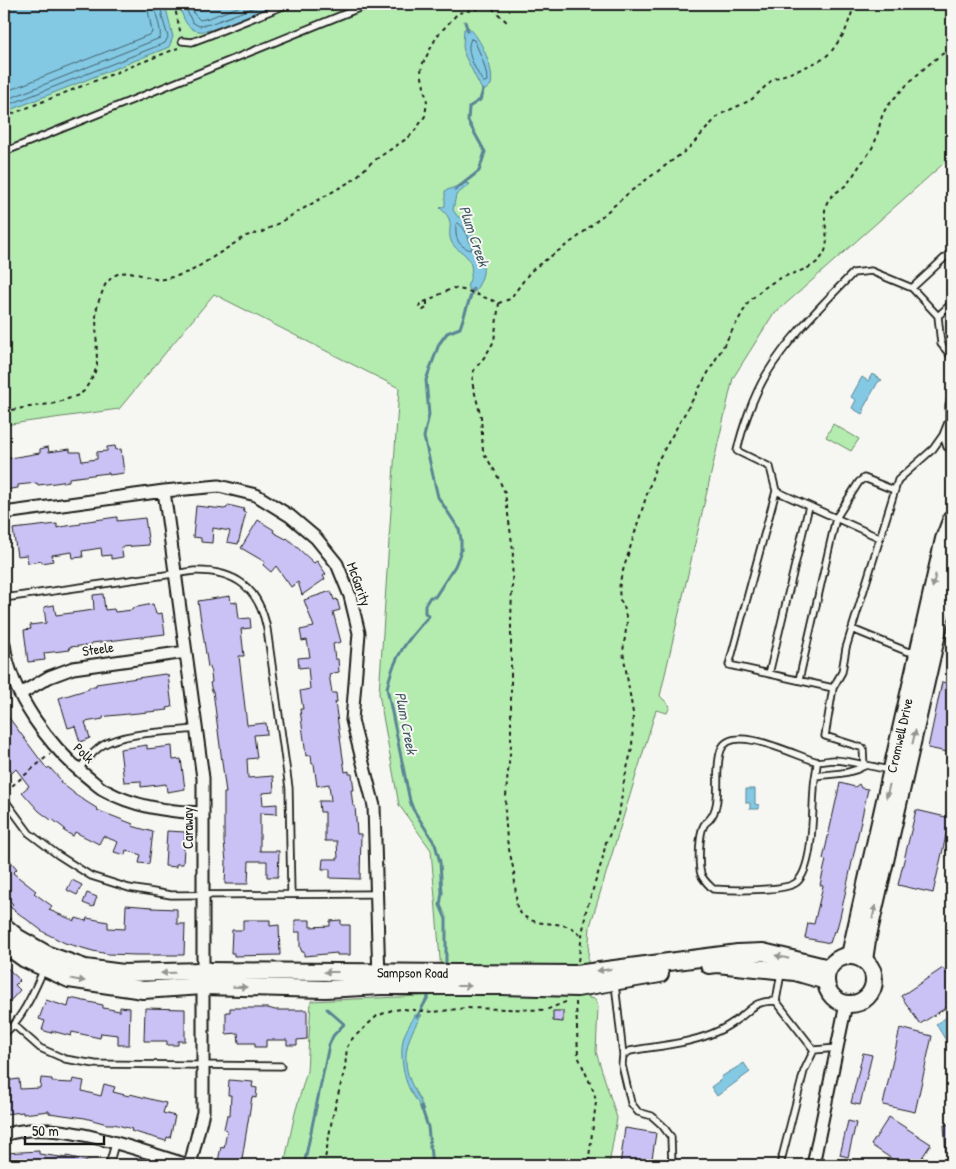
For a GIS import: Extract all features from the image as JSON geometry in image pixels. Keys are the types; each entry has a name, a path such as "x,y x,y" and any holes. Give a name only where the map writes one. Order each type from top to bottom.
{"street":[{"name":"McGarity","path":"4,514 164,491 219,486 256,495 290,516 316,538 337,564 350,596 359,634 352,720 374,806 380,979"},
{"name":"Caraway","path":"164,491 203,778 203,1112 189,1165"},
{"name":"Cromwell Drive","path":"857,958 892,770 944,539 952,518"},
{"name":"Cromwell Drive","path":"857,958 868,940 952,568"},
{"name":"Polk","path":"4,644 6,660 30,713 78,770 105,791 142,805 179,812 203,813"},
{"name":"Steele","path":"20,694 49,677 73,668 186,652"},
{"name":"Sampson Road","path":"4,926 18,938 48,955 85,968 203,979 614,982 717,964 828,974"},
{"name":"Sampson Road","path":"4,944 25,959 69,979 143,990 203,979"},
{"name":"Sampson Road","path":"577,981 738,953 763,952 828,974"},
{"path":"857,958 870,965 875,978 872,992 861,1002 846,1004 832,996 828,989 828,974 838,959 857,958"},
{"path":"814,1165 846,1004"},
{"path":"4,1135 15,1131 51,1130 95,1138 189,1165"}],"lane":[{"path":"182,40 192,42 288,4"},
{"path":"4,152 369,4"},
{"path":"912,288 952,251"},
{"path":"833,688 729,665 776,491 770,467 737,450 742,431 766,376 806,322 853,273 871,271 912,288 938,316 941,344 952,357"},
{"path":"938,316 952,303"},
{"path":"864,766 863,748 825,736 833,688 842,672 852,629 898,480 933,449 943,435 949,420 949,406 952,396"},
{"path":"943,435 952,432"},
{"path":"943,435 947,447 952,450"},
{"path":"799,680 836,518 859,482 864,478 894,490"},
{"path":"776,491 880,538"},
{"path":"768,674 809,506"},
{"path":"4,598 194,571 221,573 245,586 261,606 267,629 289,788 291,894"},
{"path":"852,629 906,651 918,653"},
{"path":"78,770 103,745 115,739 196,729"},
{"path":"817,762 812,832 804,873 796,883 787,887 713,889 701,874 698,859 703,826 715,814 718,801 719,758 722,748 730,740 739,739 783,749 817,762 833,760 892,770"},
{"path":"841,762 841,773"},
{"path":"816,776 851,773 864,766"},
{"path":"4,799 29,833 58,855 90,876 129,888 171,895 377,894"},
{"path":"4,1034 14,1026 44,969"},
{"path":"781,970 776,1001 814,1050"},
{"path":"614,982 623,1055 622,1065 631,1103 638,1112 652,1116 671,1137 672,1165"},
{"path":"623,1055 630,1051 700,1038 736,1021 753,1006 764,1001 776,1001"},
{"path":"14,1026 40,1048 65,1059 95,1064 281,1066"},
{"path":"814,1050 837,1048"},
{"path":"780,1165 804,1071 814,1050"},
{"path":"109,1165 115,1144"}],"path":[{"path":"4,117 178,48 182,40 174,4"},
{"path":"4,411 56,403 84,391 94,376 97,365 96,312 98,302 105,285 114,276 130,272 159,280 193,270 246,236 262,232 353,180 372,162 409,137 418,128 425,116 427,102 421,72 425,57 432,44 458,13 501,4"},
{"path":"427,301 453,288 468,291 499,303 510,299 530,272 572,241 631,191 688,149 719,115 751,100 772,80 823,59 831,52 845,32 855,4"},
{"path":"491,7 508,24"},
{"path":"588,1165 596,1102 594,1092 578,1056 577,981 581,937 586,911 602,862 606,842 618,815 631,754 633,713 623,652 627,622 619,589 638,520 657,462 748,303 757,293 776,281 802,272 825,252 826,206 833,195 846,184 874,143 885,110 903,89 930,64 947,50 952,49"},
{"path":"499,303 494,340 486,355 474,370 472,382 480,417 484,452 505,493 512,550 510,624 511,746 506,804 516,908 529,920 572,927 581,937"},
{"path":"4,793 58,748"},
{"path":"324,1165 349,1044 377,1016 392,1010 416,1009 426,1011 466,1008 546,1010 562,1005 574,998 577,981"}],"green space":[{"path":"4,4 952,4 952,156 772,316 733,378 660,696 670,706 667,713 656,710 590,926 588,958 589,998 595,999 598,1007 596,1052 617,1118 609,1165 284,1165 295,1113 307,1071 311,1001 443,995 431,850 399,805 379,694 399,388 214,294 119,409 4,425"},
{"path":"833,424 859,439 851,451 826,437"}],"water":[{"path":"4,4 165,4 173,37 169,47 13,109 4,106"},
{"path":"179,4 276,4 214,29 198,31 187,24"},
{"path":"468,27 482,45 489,62 492,79 491,85 483,92 465,56 463,46 464,29"},
{"path":"465,183 470,184 456,195 453,210 458,217 462,217 470,229 482,258 482,276 475,292 467,286 471,273 470,261 452,243 450,238 450,222 440,208 445,206 445,191"},
{"path":"872,374 882,380 878,382 862,414 852,408 856,400 851,397 862,377 868,381"},
{"path":"746,789 755,789 755,804 759,805 759,809 750,809 750,803 746,803"},
{"path":"952,1014 952,1034 945,1039 936,1024"},
{"path":"415,1015 422,1015 409,1040 406,1066 412,1085 424,1110 421,1111 408,1085 402,1059 404,1037"},
{"path":"744,1063 750,1072 717,1096 711,1087 722,1079 721,1077"}],"building":[{"path":"115,446 116,450 121,449 124,473 69,478 69,481 38,485 37,483 18,485 18,488 4,490 4,459 40,453 40,449 48,447 49,452 70,449 70,452 80,452 82,461 97,459 97,452 107,451 107,447"},
{"path":"228,505 244,509 243,512 246,513 238,544 227,542 230,531 213,528 212,543 201,542 201,538 193,537 196,506 224,509"},
{"path":"117,517 117,521 145,518 149,545 121,547 123,557 111,559 111,555 102,556 101,548 82,551 83,557 73,558 72,552 52,555 53,561 42,563 42,561 28,563 27,555 17,556 13,529 57,524 57,528 81,524 81,522"},
{"path":"258,520 274,530 273,532 287,538 314,563 317,561 326,574 323,576 325,579 302,595 298,582 291,587 276,566 271,572 263,565 265,562 241,548"},
{"path":"331,591 334,600 337,599 340,610 333,612 341,642 333,644 335,659 338,659 339,672 329,674 332,693 336,693 337,702 335,702 345,772 349,771 349,774 352,774 354,790 351,790 353,806 355,806 357,834 361,834 360,879 330,878 330,869 322,869 323,859 338,859 337,841 325,841 325,812 320,812 319,801 331,801 329,784 317,786 311,755 306,756 300,709 303,709 300,691 310,689 308,667 299,668 298,658 310,657 307,640 302,641 300,630 314,627 304,600"},
{"path":"103,594 105,610 114,609 115,612 132,610 132,608 153,604 156,614 162,613 165,634 69,647 70,650 44,653 45,660 28,662 24,630 31,629 30,625 46,623 44,607 54,605 56,615 94,610 93,595"},
{"path":"230,596 231,603 237,602 239,619 250,618 251,628 241,629 244,656 239,656 247,725 266,723 267,734 254,735 257,758 247,759 248,778 273,776 274,792 262,793 263,805 277,804 277,814 260,813 260,851 279,851 278,877 267,877 267,861 249,861 248,884 225,884 224,793 226,793 213,691 210,683 212,682 210,666 208,667 198,601"},
{"path":"168,675 172,707 167,708 168,710 108,716 103,717 103,719 85,722 90,738 80,742 75,726 68,728 59,698 89,689 89,687 96,687 96,684"},
{"path":"942,682 952,684 952,753 928,748"},
{"path":"4,711 47,769 49,767 61,780 60,782 74,794 97,810 133,824 132,826 153,832 149,864 139,863 141,855 126,850 125,855 114,852 118,842 103,836 99,844 75,832 73,836 39,811 22,792 29,786 16,769 12,773 6,764 9,761 4,754"},
{"path":"147,745 147,749 172,746 173,760 181,759 185,789 167,792 166,784 141,787 141,781 124,782 120,749"},
{"path":"840,783 855,787 859,784 861,788 868,789 840,917 836,932 834,931 830,943 805,938 808,923 814,924 823,886 820,885 826,860 823,859"},
{"path":"916,810 950,818 933,893 898,885"},
{"path":"167,831 185,832 183,864 176,864 176,867 165,866"},
{"path":"4,853 17,869 13,873 36,891 34,893 52,906 49,910 75,921 76,918 86,921 87,918 108,922 108,928 125,929 126,905 177,909 177,924 185,924 184,955 108,954 65,943 45,933 10,907 13,904 4,896"},
{"path":"72,880 82,885 77,895 67,890"},
{"path":"87,893 97,897 93,907 83,903"},
{"path":"243,920 270,920 270,926 279,925 280,955 234,956 234,953 231,953 232,930 243,930"},
{"path":"295,920 310,920 310,927 330,926 330,921 341,920 341,925 350,925 350,955 337,955 337,953 304,956 304,952 302,952 300,947 300,932 295,932"},
{"path":"4,965 20,980 15,985 20,990 4,1008"},
{"path":"943,968 952,982 952,1004 920,1024 901,996"},
{"path":"70,998 103,1005 103,1008 120,1011 120,1007 130,1008 129,1045 118,1045 118,1035 101,1033 100,1038 72,1032 71,1036 42,1030 45,1021 39,1019 46,1000 68,1007"},
{"path":"145,1008 185,1009 185,1041 178,1041 178,1045 167,1045 167,1041 144,1041"},
{"path":"230,1008 307,1010 307,1039 297,1040 297,1045 287,1045 287,1040 266,1040 266,1047 255,1047 255,1043 239,1043 238,1033 226,1034 226,1012 230,1012"},
{"path":"553,1011 563,1011 563,1022 553,1021"},
{"path":"900,1028 932,1036 915,1112 883,1105"},
{"path":"863,1053 872,1055 860,1105 851,1103"},
{"path":"41,1078 52,1079 52,1082 72,1083 73,1079 84,1081 82,1091 101,1096 104,1084 115,1087 113,1092 166,1103 163,1113 175,1116 170,1138 167,1137 166,1141 114,1124 49,1113 49,1111 4,1114 4,1081 19,1079 20,1089 40,1088"},
{"path":"229,1080 253,1082 252,1087 257,1088 256,1098 252,1097 241,1165 221,1165 222,1161 218,1161 221,1147 224,1148 227,1130 224,1129 227,1115 230,1115 231,1095 228,1095"},
{"path":"889,1117 931,1144 917,1165 901,1165 871,1145"},
{"path":"848,1121 856,1123 848,1157 840,1155"},
{"path":"952,1124 952,1154 946,1154 944,1125"},
{"path":"625,1128 656,1133 651,1165 620,1165"},
{"path":"39,1151 39,1154 67,1158 67,1156 91,1163 91,1165 4,1165 4,1153"}],"waterway":[{"name":"Plum Creek","path":"465,22 468,31"},
{"name":"Plum Creek","path":"455,190 479,171 485,152 468,121 469,107 480,100 483,90"},
{"name":"Plum Creek","path":"446,963 446,919 440,905 442,893 440,862 435,844 410,801 387,688 393,667 402,649 429,616 425,613 425,605 430,597 435,597 455,566 461,551 459,529 438,497 424,437 429,415 426,380 439,344 447,333 460,328 473,289"},
{"name":"Plum Creek","path":"417,1017 429,995"},
{"path":"304,1165 329,1045 333,1036 344,1024 327,1009"},
{"name":"Plum Creek","path":"421,1106 428,1127 432,1165"}]}
